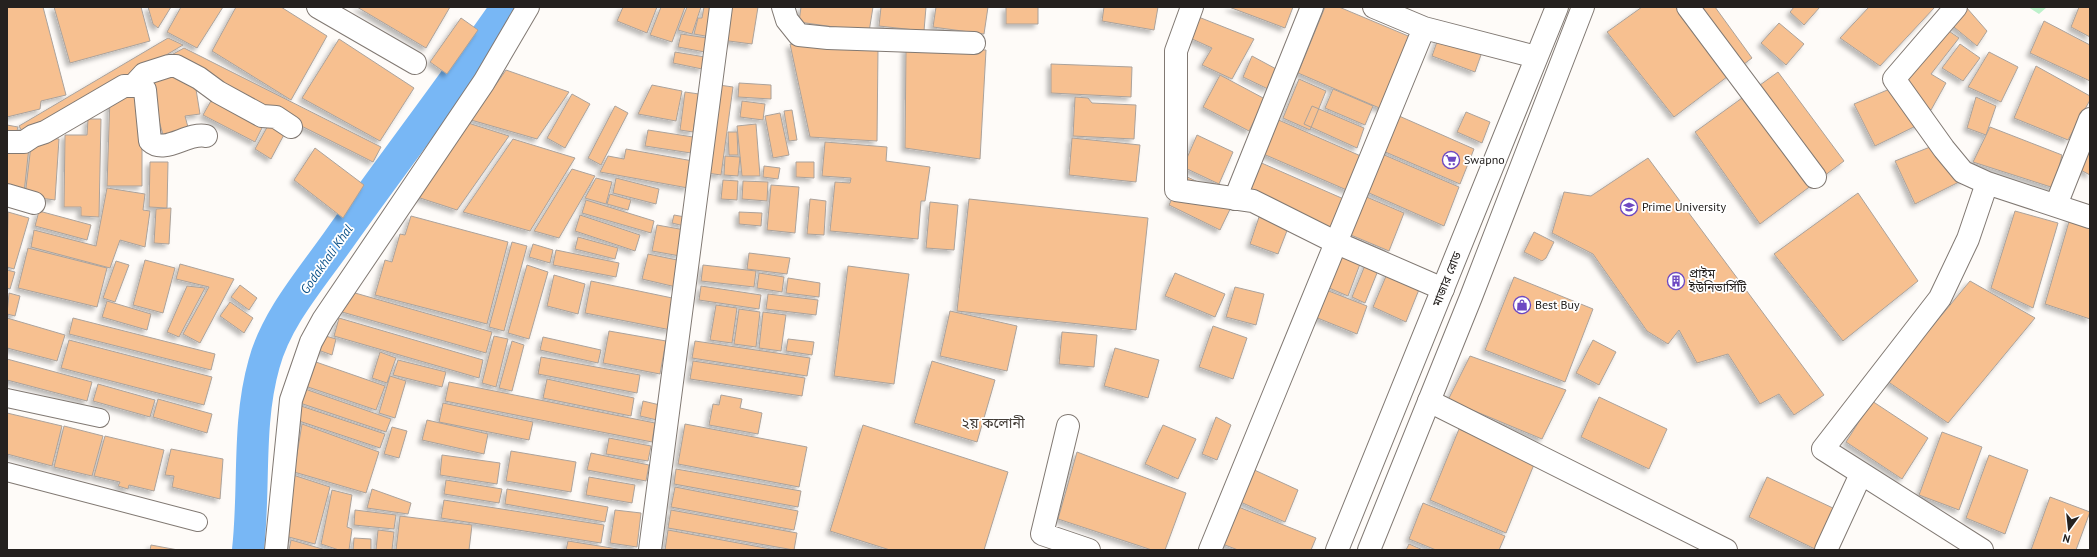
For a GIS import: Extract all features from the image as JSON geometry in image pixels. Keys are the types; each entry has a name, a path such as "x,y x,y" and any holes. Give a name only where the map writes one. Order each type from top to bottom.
{"street":[{"path":"318,7 415,63"},
{"path":"276,550 291,400 311,342 323,320 484,82 528,7"},
{"path":"650,550 721,7"},
{"path":"783,7 787,20 799,35 828,38 974,43"},
{"path":"1192,7 1176,51 1176,190 1253,201 1338,243 1443,289"},
{"path":"1235,199 1312,7"},
{"path":"1374,7 1424,28 1536,57"},
{"name":"মাজার রোড","path":"1337,550 1557,7"},
{"path":"1369,550 1583,7"},
{"path":"1688,7 1815,177"},
{"path":"1956,7 1894,79 1944,149 1963,172 1988,183 2090,217"},
{"path":"1210,550 1338,243 1424,28"},
{"path":"133,86 144,74 169,66 176,66 199,78 218,92 262,116 276,117 292,127"},
{"path":"7,142 24,142 33,136 45,132 124,86 139,86 145,90 150,141 155,145 163,146 197,134 206,136"},
{"path":"2056,205 2090,119"},
{"path":"1982,550 1823,449 1940,298 1968,239 1988,183"},
{"path":"7,195 34,203"},
{"path":"1429,401 1726,550"},
{"path":"1068,426 1042,534 1089,550"},
{"path":"1826,550 1861,474"}],"lane":[{"path":"7,398 100,418"},
{"path":"7,472 198,522"}],"green space":[{"path":"2028,7 2047,7 2039,14"}],"building":[{"path":"7,7 43,7 66,95 41,101 40,109 7,117"},
{"path":"54,7 141,7 150,41 70,63"},
{"path":"148,7 171,7 158,28 153,24"},
{"path":"181,7 223,7 197,48 167,32"},
{"path":"236,7 281,7 327,36 291,100 212,51"},
{"path":"357,7 450,7 426,48"},
{"path":"623,7 657,7 647,33 617,21"},
{"path":"661,7 685,7 672,42 650,35"},
{"path":"687,7 701,7 692,34 678,30"},
{"path":"704,7 717,7 711,37 694,34 698,18 702,18"},
{"path":"726,7 758,7 752,44 721,40"},
{"path":"801,7 873,7 869,32 799,22"},
{"path":"881,7 926,7 924,31 879,26"},
{"path":"936,7 988,7 984,34 933,27"},
{"path":"1006,7 1038,7 1038,24 1006,24"},
{"path":"1104,7 1158,7 1154,30 1102,21"},
{"path":"1229,7 1293,7 1285,28"},
{"path":"1325,7 1339,7 1413,38 1384,110 1298,73"},
{"path":"1642,7 1715,7 1752,58 1674,117 1607,32"},
{"path":"1794,7 1820,7 1804,25 1790,12"},
{"path":"1869,7 1935,7 1880,66 1840,38"},
{"path":"1966,7 1987,31 1977,46 1949,23"},
{"path":"2079,7 2090,7 2090,37 2071,27"},
{"path":"1196,16 1254,39 1232,79 1202,65 1212,48 1190,38"},
{"path":"461,18 478,30 447,74 430,62"},
{"path":"2044,21 2090,45 2090,81 2030,53"},
{"path":"1779,23 1804,44 1786,65 1761,43"},
{"path":"1940,25 1959,38 1931,74 1946,83 1931,110 1899,79"},
{"path":"681,34 707,38 705,52 678,47"},
{"path":"1439,36 1482,52 1475,72 1432,56"},
{"path":"168,38 183,45 26,138 19,126"},
{"path":"339,39 414,88 380,141 302,98"},
{"path":"790,44 878,48 877,141 810,137"},
{"path":"1960,44 1980,58 1963,81 1942,68"},
{"path":"184,48 381,147 373,162 166,58"},
{"path":"906,48 986,50 980,159 905,148"},
{"path":"675,52 705,57 702,69 673,63"},
{"path":"1989,52 2018,67 2001,102 1968,87"},
{"path":"1252,56 1278,70 1268,89 1243,77"},
{"path":"1051,64 1132,67 1131,97 1051,93"},
{"path":"2036,66 2090,96 2090,100 2068,140 2014,118"},
{"path":"178,70 194,77 200,114 185,116 189,131 164,138 159,121 152,122 148,78"},
{"path":"506,70 569,92 537,139 471,120"},
{"path":"1778,72 1844,161 1760,224 1695,132"},
{"path":"1220,75 1265,99 1249,131 1203,107"},
{"path":"1299,79 1326,91 1310,130 1283,118"},
{"path":"739,83 771,85 771,99 738,97"},
{"path":"1904,83 1924,122 1875,146 1854,104"},
{"path":"652,85 682,91 676,121 638,114"},
{"path":"719,85 733,87 721,175 707,173"},
{"path":"1333,89 1373,106 1365,125 1325,108"},
{"path":"685,92 699,94 693,132 680,130"},
{"path":"142,93 142,186 107,186 110,97"},
{"path":"572,94 590,104 565,148 547,138"},
{"path":"1075,97 1088,98 1092,103 1136,105 1134,139 1073,136"},
{"path":"1976,97 1996,106 1986,135 1967,128"},
{"path":"212,99 263,126 255,142 203,115"},
{"path":"742,101 765,104 763,120 740,117"},
{"path":"615,106 628,113 601,165 588,158"},
{"path":"1312,106 1364,128 1357,148 1304,124"},
{"path":"792,110 797,140 789,141 784,111"},
{"path":"1390,112 1474,149 1460,184 1376,148"},
{"path":"1466,112 1490,122 1482,143 1457,132"},
{"path":"780,113 789,155 773,158 765,116"},
{"path":"1274,118 1363,157 1349,191 1261,153"},
{"path":"88,119 101,119 99,217 81,216 81,207 64,207 65,135 87,135"},
{"path":"271,120 287,129 271,159 255,149"},
{"path":"465,122 509,136 457,210 417,197"},
{"path":"756,124 760,176 742,176 737,126"},
{"path":"7,125 18,127 15,138 7,137"},
{"path":"1990,127 2062,155 2054,188 1973,162"},
{"path":"2090,128 2090,175 2075,167"},
{"path":"648,130 693,137 691,153 645,146"},
{"path":"728,132 737,132 738,155 729,155"},
{"path":"1197,135 1233,152 1219,184 1183,167"},
{"path":"32,137 59,139 55,200 25,196"},
{"path":"1072,138 1140,145 1136,182 1069,175"},
{"path":"513,139 575,158 530,231 463,212"},
{"path":"1945,141 1965,179 1915,204 1895,161"},
{"path":"825,142 887,147 886,161 930,167 925,201 921,201 918,239 830,231 835,182 850,183 851,178 822,176"},
{"path":"7,145 29,147 24,193 7,191"},
{"path":"315,148 364,185 343,218 294,180"},
{"path":"626,149 693,161 688,188 600,172 608,156 624,159"},
{"path":"1375,151 1459,187 1444,226 1360,189"},
{"path":"725,156 740,157 738,176 724,175"},
{"name":"প্রাইম ইউনিভার্সিটি","path":"1648,158 1824,395 1794,415 1779,394 1760,404 1728,354 1697,363 1679,330 1668,344 1647,331 1593,254 1552,233 1564,192 1591,196"},
{"path":"1257,161 1346,200 1333,230 1245,192"},
{"path":"150,162 168,162 167,208 149,207"},
{"path":"796,162 814,162 814,178 796,177"},
{"path":"764,166 780,168 778,179 763,177"},
{"path":"572,169 595,176 559,238 534,231"},
{"path":"1183,175 1235,199 1220,230 1169,205"},
{"path":"596,178 612,182 606,204 585,198"},
{"path":"616,178 659,189 656,204 613,193"},
{"path":"723,180 738,181 737,200 721,199"},
{"path":"743,181 768,182 767,201 742,199"},
{"path":"771,185 799,187 795,233 767,230"},
{"path":"107,188 145,194 143,210 150,211 145,247 120,240 110,268 31,247 34,230 96,246"},
{"path":"1355,192 1404,213 1389,251 1339,230"},
{"path":"1858,193 1918,281 1843,341 1774,254"},
{"path":"610,194 631,200 628,210 607,204"},
{"path":"810,199 826,201 824,235 807,234"},
{"path":"969,199 1148,218 1136,330 957,311"},
{"path":"586,200 654,221 651,233 582,213"},
{"path":"930,202 958,205 954,250 926,248"},
{"path":"171,208 169,244 154,243 156,209"},
{"path":"39,211 91,225 87,240 35,226"},
{"path":"2015,211 2058,223 2033,308 1991,288"},
{"path":"8,212 29,218 14,269 7,267"},
{"path":"739,212 762,213 761,226 739,224"},
{"path":"580,215 640,235 635,251 575,231"},
{"path":"674,215 685,217 684,226 672,223"},
{"path":"411,216 508,242 487,324 375,295 385,260 392,262 400,234 405,235"},
{"path":"1259,217 1288,228 1278,254 1250,244"},
{"path":"2070,218 2090,225 2090,319 2045,304"},
{"path":"657,225 685,230 680,256 652,251"},
{"path":"1534,232 1554,242 1546,258 1542,261 1524,252"},
{"path":"578,237 618,248 615,259 575,249"},
{"path":"512,242 527,246 504,331 489,327"},
{"path":"533,244 553,250 550,263 529,257"},
{"path":"1338,245 1363,256 1348,296 1322,285"},
{"path":"28,248 107,268 97,307 18,288"},
{"path":"556,250 619,263 616,277 553,265"},
{"path":"749,253 790,258 787,274 747,269"},
{"path":"648,254 682,261 676,287 642,279"},
{"path":"1368,258 1381,263 1365,303 1352,297"},
{"path":"145,260 175,268 163,313 133,305"},
{"path":"116,261 129,265 115,302 103,298"},
{"path":"180,264 234,279 200,343 183,334 209,287 176,279"},
{"path":"527,265 548,272 529,339 508,333"},
{"path":"703,265 756,271 754,287 701,281"},
{"path":"848,266 909,274 894,384 834,376"},
{"path":"1389,269 1422,282 1406,322 1373,307"},
{"path":"7,270 15,272 10,289 7,288"},
{"path":"759,273 784,277 782,292 757,288"},
{"path":"1175,273 1225,294 1215,317 1165,296"},
{"path":"554,275 585,284 578,314 547,306"},
{"path":"1514,277 1593,309 1565,382 1485,350"},
{"path":"788,278 820,283 819,297 786,293"},
{"path":"591,281 677,299 671,330 585,313"},
{"path":"1970,281 2035,318 1948,423 1887,381"},
{"path":"240,285 257,298 249,310 231,297"},
{"path":"187,286 205,288 179,337 167,332"},
{"path":"701,286 761,295 759,309 699,300"},
{"path":"1235,287 1264,294 1256,325 1226,317"},
{"path":"1321,288 1367,306 1357,334 1310,315"},
{"path":"9,293 20,296 15,316 7,314"},
{"path":"355,293 492,332 486,353 342,312"},
{"path":"768,294 818,300 816,315 766,309"},
{"path":"107,301 151,314 147,330 102,317"},
{"path":"230,302 253,318 244,333 220,316"},
{"path":"716,305 737,308 732,343 710,340"},
{"path":"739,309 760,312 756,347 734,344"},
{"path":"950,311 1017,326 1007,371 940,356"},
{"path":"763,312 786,315 781,351 759,348"},
{"path":"7,318 65,335 57,361 7,348"},
{"path":"73,318 215,354 211,370 69,334"},
{"path":"339,318 483,360 479,378 334,336"},
{"path":"1213,326 1247,338 1233,379 1199,367"},
{"path":"609,331 666,341 660,374 603,363"},
{"path":"1062,332 1097,335 1094,367 1059,364"},
{"path":"322,335 336,339 332,355 318,350"},
{"path":"494,336 508,339 496,387 482,383"},
{"path":"543,337 601,350 598,363 540,350"},
{"path":"788,339 814,342 812,355 786,351"},
{"path":"69,340 212,377 204,405 61,368"},
{"path":"1593,340 1616,352 1599,385 1576,373"},
{"path":"512,341 524,345 512,391 499,388"},
{"path":"695,341 810,358 807,376 692,358"},
{"path":"1115,348 1159,360 1148,398 1104,386"},
{"path":"380,352 396,358 387,383 372,378"},
{"path":"1470,356 1566,390 1542,439 1448,400"},
{"path":"541,357 640,375 637,393 538,374"},
{"path":"7,359 92,382 87,401 7,380"},
{"path":"398,360 446,372 442,387 393,375"},
{"path":"313,361 385,386 376,410 305,386"},
{"path":"693,361 805,378 802,396 690,379"},
{"path":"932,361 995,380 977,442 914,423"},
{"path":"390,376 406,381 395,418 379,413"},
{"path":"547,379 634,398 631,416 543,398"},
{"path":"449,382 655,423 652,442 445,401"},
{"path":"98,384 155,400 150,417 93,401"},
{"path":"305,389 391,419 386,432 300,403"},
{"path":"721,395 742,399 740,408 762,413 758,434 709,425 713,404 719,405"},
{"path":"1599,397 1667,429 1649,469 1581,437"},
{"path":"158,399 212,414 207,433 153,417"},
{"path":"643,401 660,405 657,420 640,416"},
{"path":"1872,401 1928,438 1902,479 1846,442"},
{"path":"443,403 533,422 529,440 439,422"},
{"path":"301,406 385,434 380,448 296,420"},
{"path":"7,413 62,426 52,466 7,454"},
{"path":"1216,417 1231,425 1217,460 1202,454"},
{"path":"427,420 488,434 484,454 422,440"},
{"path":"302,424 379,452 366,493 294,472"},
{"path":"685,424 807,447 799,487 678,464"},
{"path":"863,425 1008,472 984,550 890,550 830,531"},
{"path":"1163,425 1196,439 1178,479 1145,464"},
{"path":"64,426 103,436 92,476 54,467"},
{"path":"392,427 407,431 399,458 384,454"},
{"path":"1459,429 1535,462 1506,533 1430,500"},
{"path":"1942,432 1982,447 1959,510 1919,495"},
{"path":"105,436 164,450 154,491 129,485 128,489 118,486 120,482 94,476"},
{"path":"609,438 651,446 648,461 606,454"},
{"path":"171,449 223,459 220,499 172,487 174,476 165,475"},
{"path":"511,451 576,462 571,492 506,481"},
{"path":"1077,452 1186,493 1165,550 1152,550 1058,519"},
{"path":"591,453 649,465 646,481 587,470"},
{"path":"442,455 500,463 497,484 440,475"},
{"path":"1989,455 2028,470 2005,534 1966,518"},
{"path":"1250,468 1298,490 1285,522 1236,500"},
{"path":"676,469 801,491 798,507 674,484"},
{"path":"293,475 330,487 315,544 285,536"},
{"path":"589,477 635,485 632,503 586,495"},
{"path":"1767,477 1835,509 1817,550 1749,517"},
{"path":"446,480 502,489 499,503 444,494"},
{"path":"675,487 798,511 794,530 671,507"},
{"path":"372,489 411,503 408,514 367,508"},
{"path":"507,489 608,507 605,522 505,504"},
{"path":"332,490 352,495 347,527 352,529 349,550 339,550 321,544"},
{"path":"2050,497 2090,512 2076,550 2031,550"},
{"path":"444,500 604,525 601,543 441,518"},
{"path":"1226,502 1316,538 1311,550 1238,550 1212,540"},
{"path":"1423,503 1505,536 1499,550 1436,550 1409,539"},
{"path":"355,510 396,515 394,529 354,525"},
{"path":"615,510 641,513 637,547 610,543"},
{"path":"671,510 797,533 794,550 668,528"},
{"path":"400,516 472,525 469,550 396,550"},
{"path":"378,530 394,532 392,550 376,550"},
{"path":"668,530 776,550 665,550"},
{"path":"354,538 371,539 371,550 353,550"},
{"path":"291,540 326,550 289,550"},
{"path":"568,541 624,550 566,550"},
{"path":"1409,544 1423,550 1406,550"},
{"path":"151,545 178,550 150,550"}],"waterway":[{"name":"Godakhali Khal","path":"248,550 255,410 269,347 285,316 305,285 507,7"}],"place":[{"name":"Swapno","path":"1451,160"},
{"name":"Prime University","path":"1629,207"},
{"name":"প্রাইম ইউনিভার্সিটি","path":"1676,281"},
{"name":"Best Buy","path":"1522,305"}],"district":[{"name":"২য় কলোনী","path":"993,423"}]}
